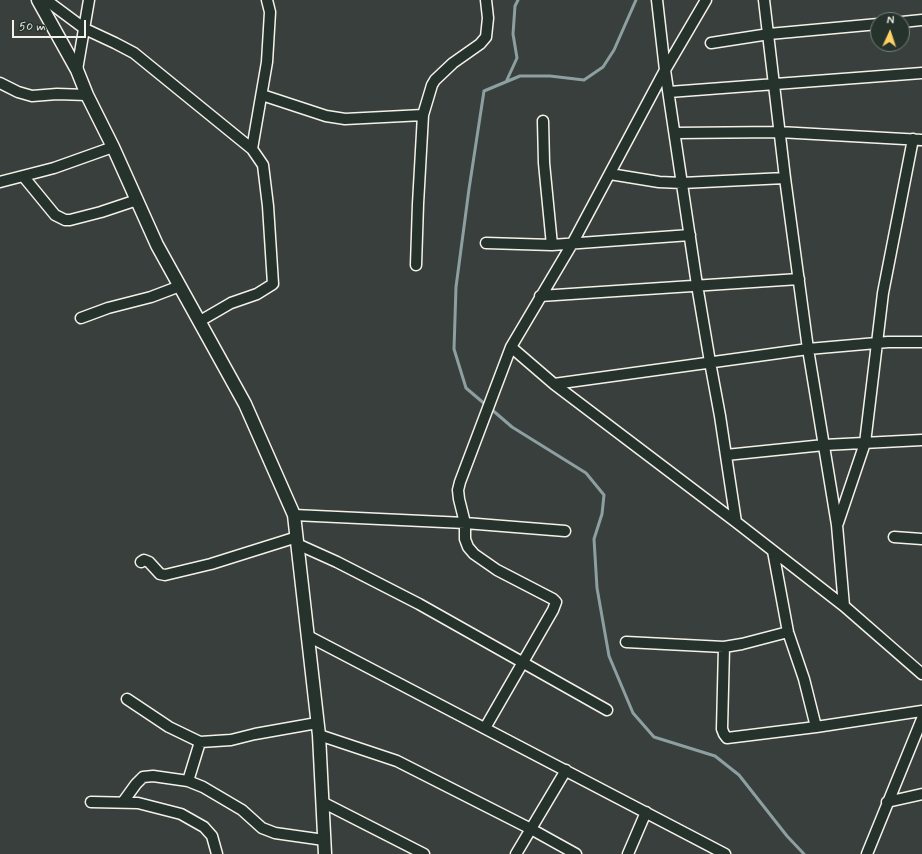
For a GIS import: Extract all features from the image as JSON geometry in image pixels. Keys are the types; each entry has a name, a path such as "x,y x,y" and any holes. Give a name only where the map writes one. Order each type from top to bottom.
{"street":[{"path":"38,0 77,70 86,95 113,147 157,244 244,404 294,516 318,729 325,854"},
{"path":"46,0 84,29 134,53 252,149 263,165 268,206 273,284 257,294 231,303 200,321"},
{"path":"77,70 89,0"},
{"path":"252,149 267,62 270,12 267,0"},
{"path":"416,265 423,115 432,85 435,80 453,63 480,44 486,36 488,18 486,0"},
{"path":"657,0 665,70 697,285 736,522"},
{"path":"486,728 553,610 556,602 498,570 474,554 468,547 465,539 465,523 458,490 460,482 511,347 572,244 665,70 706,0"},
{"path":"764,0 779,132 808,349 837,525 844,606"},
{"path":"910,21 922,20"},
{"path":"711,43 769,34 870,25"},
{"path":"669,92 922,74"},
{"path":"0,83 18,92 32,96 57,94 86,95"},
{"path":"262,95 326,116 346,120 423,115"},
{"path":"543,121 544,163 552,245"},
{"path":"675,133 779,132 918,140 883,293 865,443 837,525"},
{"path":"0,182 59,166 113,147"},
{"path":"610,174 659,182 682,183 785,178"},
{"path":"23,176 55,215 65,220 100,212 137,200"},
{"path":"486,243 552,245 690,234"},
{"path":"540,296 799,279"},
{"path":"81,318 108,308 151,297 180,286"},
{"path":"554,384 808,349 877,343 922,342"},
{"path":"511,347 554,384 844,606 922,674"},
{"path":"726,456 824,445 922,440"},
{"path":"294,516 465,523 565,532"},
{"path":"894,537 922,539"},
{"path":"141,562 144,560 150,562 160,574 165,575 297,540 419,604 607,710"},
{"path":"773,551 788,632 804,679 816,727"},
{"path":"626,642 724,647 788,632"},
{"path":"308,636 725,854"},
{"path":"724,647 722,729 727,738 816,727 922,711"},
{"path":"127,699 168,727 200,742 231,740 255,734 318,729 397,761 576,854"},
{"path":"866,854 922,719"},
{"path":"188,781 200,742"},
{"path":"516,854 566,770"},
{"path":"123,802 143,777 153,776 188,781 203,787 242,810 262,828 275,833 324,840"},
{"path":"887,802 922,794"},
{"path":"91,802 138,803 181,814 204,827 212,836 217,854"},
{"path":"322,802 424,854"},
{"path":"628,854 646,812"}],"waterway":[{"path":"506,82 517,58 513,34 515,6 518,0"},
{"path":"486,405 466,388 454,349 456,287 484,91 520,76 550,76 584,80 603,67 614,50 636,0"},
{"path":"490,408 512,427 586,473 604,495 602,514 594,539 597,588 609,656 633,713 654,737 715,756 739,775 787,836 804,854"}]}
